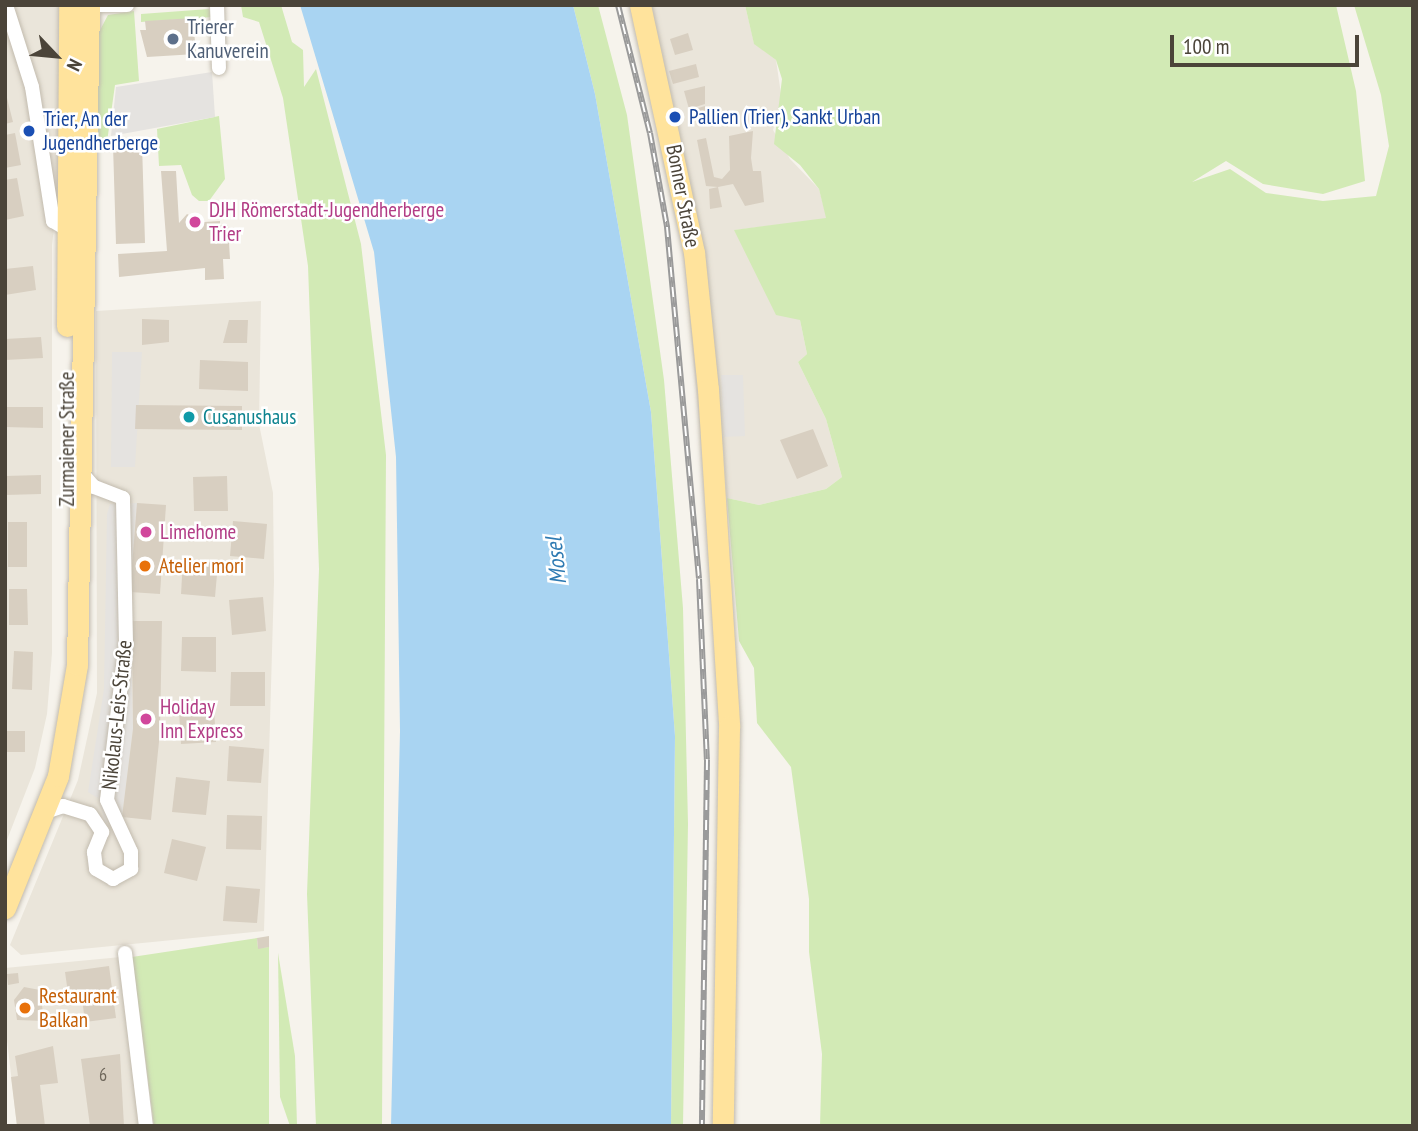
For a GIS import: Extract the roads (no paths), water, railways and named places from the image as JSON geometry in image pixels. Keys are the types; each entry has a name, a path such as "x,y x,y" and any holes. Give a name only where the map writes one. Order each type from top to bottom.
{"main road":[{"path":"69,5 68,56 76,230"},
{"path":"68,56 89,5"},
{"path":"76,230 89,5"},
{"name":"Bonner Straße","path":"640,5 694,251 708,389 729,727 723,1126"},
{"name":"Zurmaiener Straße","path":"5,908 46,812 68,733 77,665 80,471 76,230"},
{"name":"Zurmaiener Straße","path":"5,879 47,767 64,665 76,230"}],"street":[{"path":"89,5 127,5"},
{"path":"218,5 219,68"},
{"path":"7,12 32,87 53,222 76,230"},
{"name":"Nikolaus-Leis-Straße","path":"46,812 63,806 90,814 102,832 94,852 96,869 113,879 131,869 131,852 107,800 126,643 123,498 94,486 80,471"},
{"path":"125,953 146,1126"}],"water":[{"name":"Mosel","path":"300,5 573,5 595,94 651,412 675,736 671,1126 391,1126 400,731 396,457 374,252"}],"railway":[{"path":"618,5 650,133 667,227 699,579 707,760 702,1126"}],"place":[{"name":"Trierer Kanuverein","path":"173,39"},
{"name":"Pallien (Trier), Sankt Urban","path":"675,117"},
{"name":"Trier, An der Jugendherberge","path":"29,131"},
{"name":"DJH Römerstadt-Jugendherberge Trier","path":"195,222"},
{"name":"Cusanushaus","path":"189,417"},
{"name":"Limehome","path":"146,532"},
{"name":"Atelier mori","path":"145,566"},
{"name":"Holiday Inn Express","path":"146,719"},
{"name":"Restaurant Balkan","path":"25,1008"}]}
